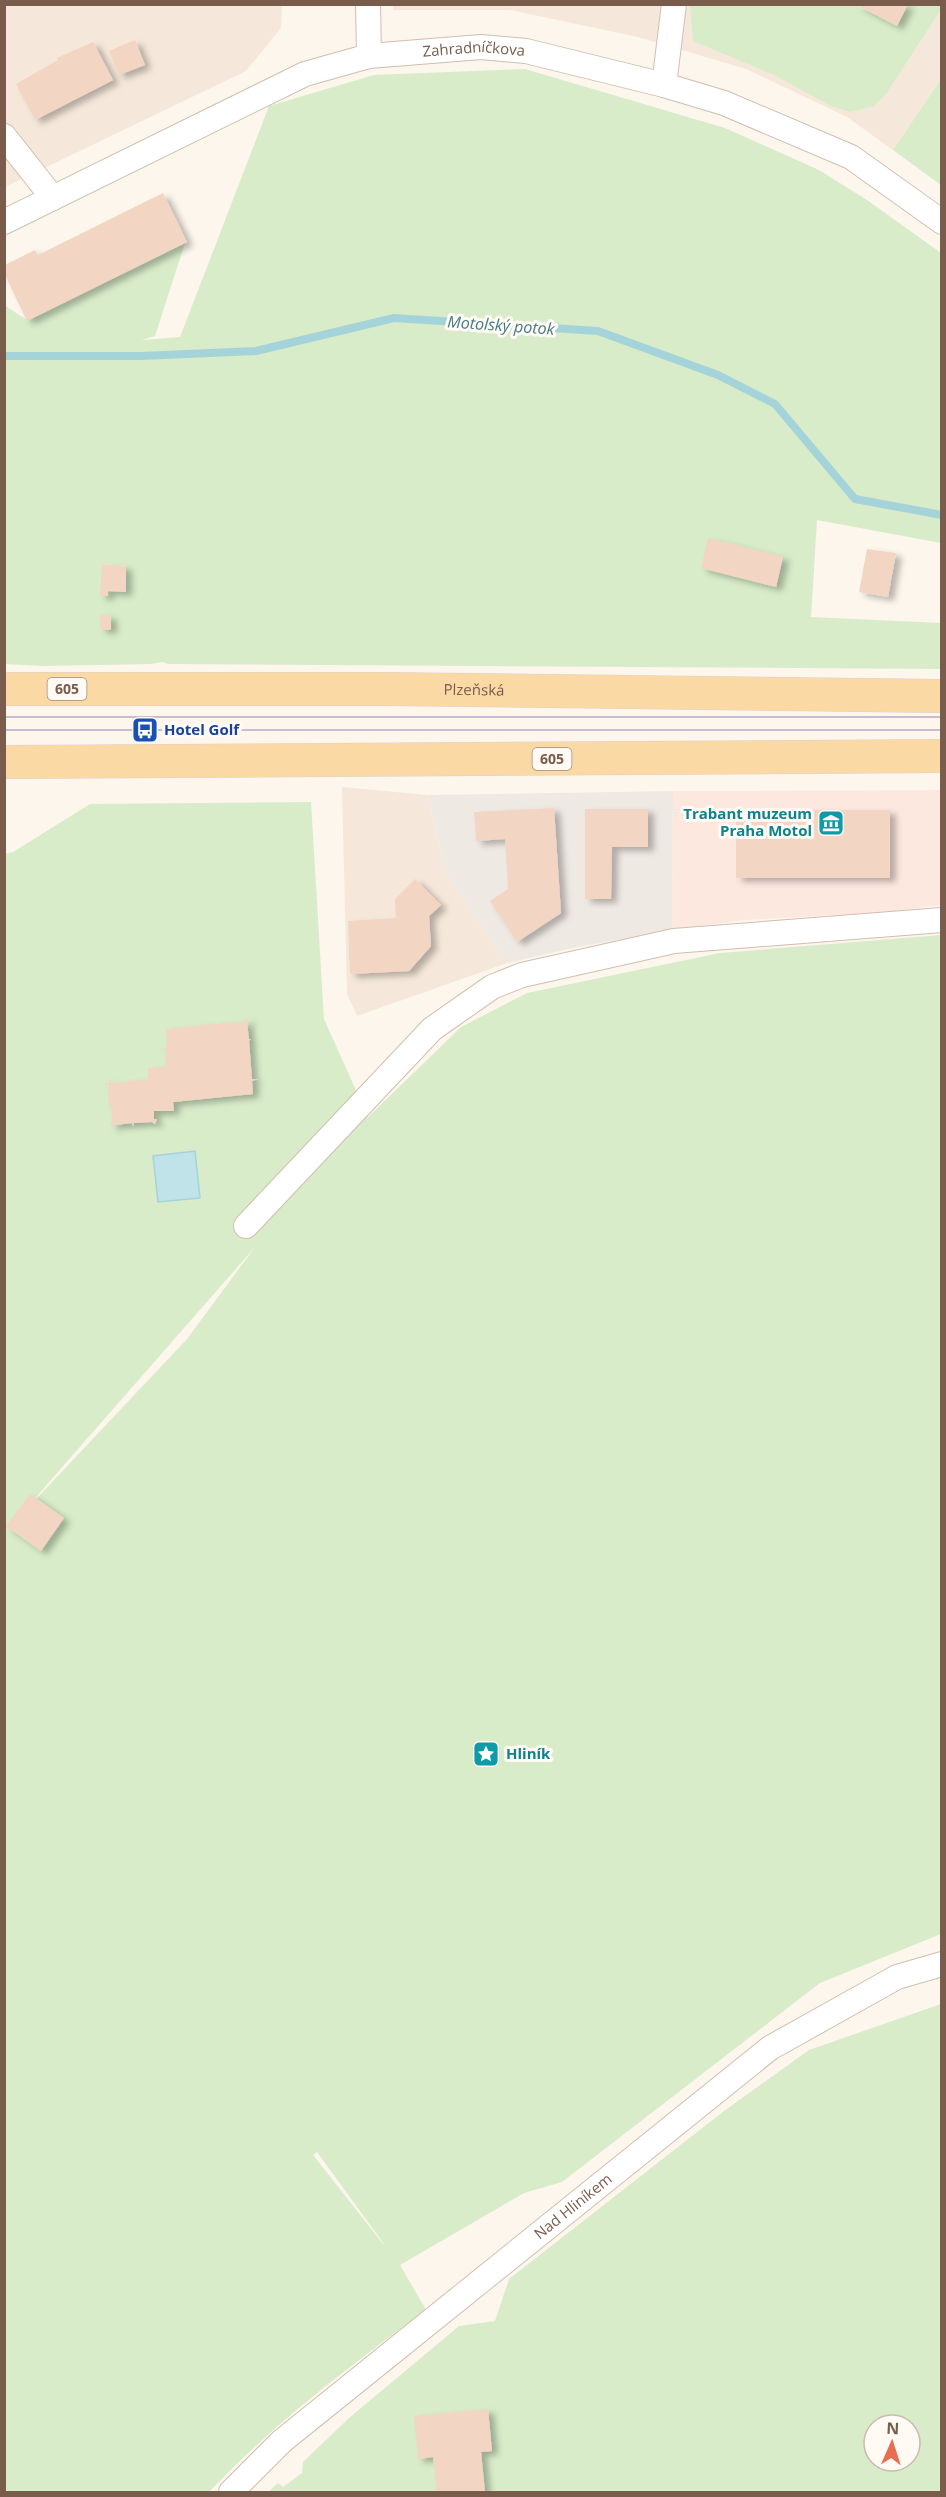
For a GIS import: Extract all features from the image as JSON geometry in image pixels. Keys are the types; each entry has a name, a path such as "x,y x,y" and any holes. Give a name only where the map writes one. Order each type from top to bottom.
{"main road":[{"name":"Plzeňská","path":"4,689 386,689 942,696"},
{"name":"605","path":"4,762 942,756"}],"street":[{"path":"368,4 369,56"},
{"path":"664,85 674,4"},
{"name":"Zahradníčkova","path":"4,222 305,74 369,56 444,48 504,48 526,51 664,85 724,103 851,157 942,222"},
{"path":"4,136 53,198"},
{"path":"246,1226 432,1029 492,987 522,975 674,941 942,920"},
{"name":"Nad Hliníkem","path":"231,2493 282,2441 770,2048 897,1977 942,1964"}],"shaded area":[{"path":"4,5 282,5 281,28 246,71 5,187"},
{"path":"393,5 941,5 941,79 893,150 847,117 746,69 638,37 510,10 393,10"},
{"path":"342,787 427,795 446,873 507,963 357,1016 347,994"},
{"path":"941,790 941,905 888,912 745,920 672,930 673,791"},
{"path":"673,791 672,930 507,963 446,873 427,795"}],"green space":[{"path":"690,5 855,5 897,25 908,5 941,5 942,8 886,94 874,106 850,112 829,105 774,75 693,41"},
{"path":"525,69 725,128 819,170 867,200 941,253 941,543 817,520 811,617 941,623 941,669 169,664 162,662 43,666 5,664 4,305 27,320 185,243 155,336 142,340 180,337 269,106 374,75","holes":["102,564 126,566 125,591 108,591"]},
{"path":"941,79 941,185 893,150"},
{"path":"311,802 324,1019 368,1117 461,1027 527,993 720,953 941,935 941,1934 820,1983 562,2182 524,2193 400,2265 426,2310 286,2419 209,2492 5,2492 4,854 13,852 90,804","holes":["255,1247 187,1339 22,1514 22,1513","317,2152 384,2244 384,2245 313,2155"]},
{"path":"941,2004 941,2492 268,2492 278,2483 283,2487 302,2473 303,2462 349,2418 459,2326 495,2321 509,2279 724,2111 809,2050"}],"water":[{"path":"195,1151 200,1198 158,1202 153,1156"}],"building":[{"path":"855,4 908,4 897,26"},
{"path":"135,40 145,65 119,75 109,51"},
{"path":"93,42 113,80 35,120 16,84 58,60 57,58"},
{"path":"163,193 187,242 27,321 5,275 5,265 35,250 38,255"},
{"path":"708,538 783,557 776,587 701,568"},
{"path":"867,549 896,553 888,597 859,592"},
{"path":"102,564 126,566 126,592 108,591 108,596 100,596"},
{"path":"100,614 111,616 111,630 100,629"},
{"path":"554,808 561,913 517,942 490,901 508,889 505,839 476,841 474,812"},
{"path":"585,809 648,809 648,847 612,847 611,899 585,899"},
{"path":"736,810 890,810 890,878 736,878"},
{"path":"415,879 441,905 429,916 431,946 409,971 350,974 348,921 396,918 395,899"},
{"path":"245,1019 250,1020 247,1023 249,1039 251,1039 249,1041 252,1079 258,1079 252,1081 253,1094 173,1102 174,1111 154,1111 154,1119 157,1119 155,1124 152,1122 134,1123 133,1126 132,1123 113,1127 110,1125 112,1122 111,1105 108,1105 109,1085 103,1084 109,1083 109,1080 111,1083 128,1082 128,1079 130,1081 148,1080 148,1068 165,1067 166,1050 160,1049 167,1048 166,1027 168,1029 227,1021 227,1023 245,1022"},
{"path":"30,1494 64,1518 41,1551 6,1526"},
{"path":"488,2409 492,2451 481,2452 485,2492 437,2492 433,2457 418,2459 414,2416"}],"waterway":[{"name":"Motolský potok","path":"4,356 141,356 256,351 394,318 598,331 718,375 775,404 855,499 942,515"}],"tram line":[{"path":"4,717 942,717"},
{"path":"4,730 942,730"}],"place":[{"name":"Hotel Golf","path":"145,730"},
{"name":"Trabant muzeum Praha Motol","path":"831,823"},
{"name":"Hliník","path":"486,1754"}]}
